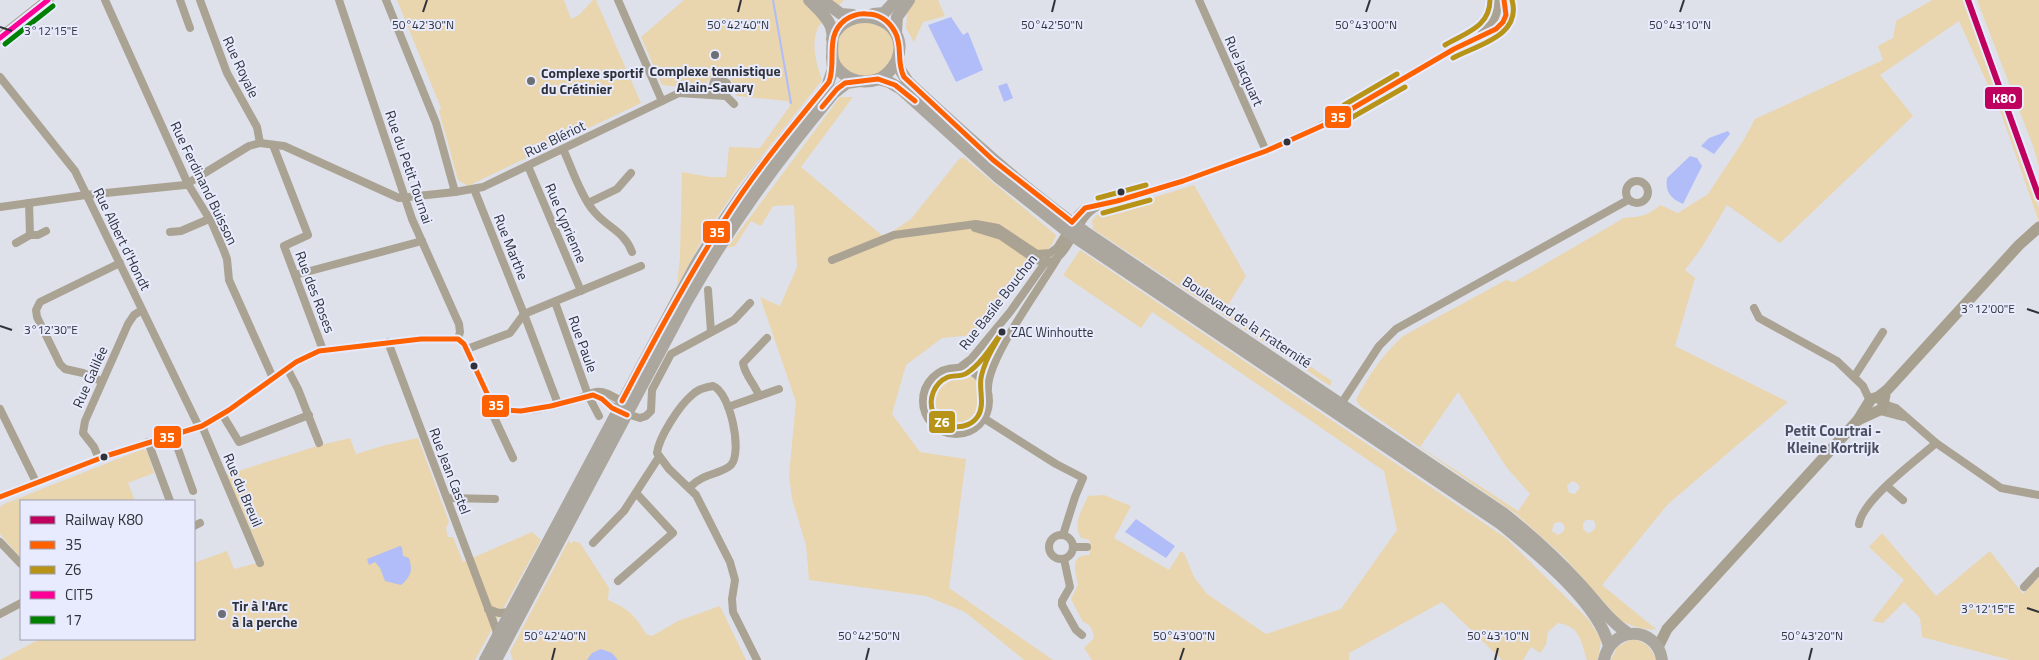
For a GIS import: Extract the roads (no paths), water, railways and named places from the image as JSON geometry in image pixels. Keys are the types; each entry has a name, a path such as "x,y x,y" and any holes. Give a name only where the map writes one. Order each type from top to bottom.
{"main road":[{"path":"496,660 625,409 685,284 724,220 772,152 829,82 833,69 832,31 828,21 809,0"},
{"path":"822,0 841,14 854,15 884,13 896,0"},
{"path":"485,660 510,612 693,290 748,202 782,156 837,89 846,83 878,79 890,70 898,56 897,17 909,0"},
{"path":"873,14 886,21 896,32"},
{"path":"832,39 840,24 854,15"},
{"path":"832,56 840,71 850,78 860,81"},
{"name":"Boulevard de la Fraternité","path":"898,56 901,73 913,86 993,160 1072,229"},
{"name":"Boulevard de la Fraternité","path":"878,79 889,82 901,89 974,157 1072,229 1339,407 1501,524 1592,605"},
{"path":"1592,605 1628,634"},
{"path":"1592,605 1609,646"},
{"path":"1604,660 1609,646 1618,638 1628,634 1639,634 1648,637 1658,647 1662,660"}],"street":[{"name":"Rue Ferdinand Buisson","path":"105,0 188,184 209,219 226,255 230,285 273,378"},
{"path":"180,0 190,28"},
{"name":"Rue Royale","path":"200,0 227,73 257,127 260,143"},
{"name":"Rue du Petit Tournai","path":"339,0 405,198 422,242 459,324 460,332 458,339"},
{"path":"386,0 436,123 455,192"},
{"path":"618,0 662,101"},
{"name":"Rue Jacquart","path":"1199,0 1266,151"},
{"path":"1476,37 1494,21 1498,11 1497,0"},
{"path":"832,260 884,237 917,230 976,224 991,226 1005,232 1037,254 1057,252 1072,229 1089,212 1102,205 1168,186 1266,151 1330,122 1476,37 1494,30 1501,24 1506,13 1504,0"},
{"path":"0,38 45,1"},
{"name":"Rue Albert d'Hondt","path":"0,77 73,168 200,426"},
{"path":"711,94 714,81 720,79 728,83 726,96 734,104"},
{"name":"Rue Blériot","path":"405,198 474,189 528,166 682,92 726,96"},
{"path":"0,207 188,184 249,146 260,143 287,148 391,196 405,198"},
{"name":"Rue des Roses","path":"273,145 308,235 284,246 323,350"},
{"path":"562,149 588,203 598,217 625,238 632,252"},
{"name":"Rue Cyprienne","path":"528,166 581,291"},
{"path":"588,203 617,189 631,173"},
{"name":"Rue Marthe","path":"474,189 558,404"},
{"path":"1339,407 1379,346 1396,330 1628,200"},
{"path":"29,203 30,235"},
{"path":"170,232 181,231 209,219"},
{"path":"952,227 977,228 996,234 1008,240 1033,259 1044,263"},
{"path":"1658,647 1667,629 2019,245 2039,227"},
{"path":"16,243 30,235 38,235 46,231"},
{"path":"295,275 422,242"},
{"name":"Rue Basile Bouchon","path":"959,368 971,359 1010,312 1044,263 1057,252"},
{"name":"Rue Basile Bouchon","path":"988,391 989,378 995,363 1057,252"},
{"path":"102,381 80,372 65,369 60,364 37,317 36,310 40,302 120,262"},
{"path":"467,349 511,332 524,314 641,266"},
{"path":"708,290 711,332"},
{"name":"Rue Paule","path":"555,302 588,395 599,416"},
{"path":"0,497 99,459 200,426 222,414 306,356 323,350 388,342 458,339 463,342 467,349 495,406 503,410 513,411 558,404 600,392 640,418 648,415 652,407 652,390 671,354 736,319 750,303"},
{"path":"1754,308 1759,318 1837,361 1876,402 1905,418 1936,443 2001,488 2039,495"},
{"name":"Rue Galilée","path":"99,459 94,447 84,436 83,429 102,381 131,318 142,310"},
{"path":"1854,377 1883,332"},
{"path":"759,396 756,387 748,377 743,363 767,338"},
{"name":"Rue Jean Castel","path":"388,342 488,609 496,631 496,638"},
{"path":"287,368 298,389 320,443"},
{"path":"959,368 970,371 979,377 988,391 989,408 985,418 973,430 964,434 953,434 938,429 927,417 924,407 924,396 930,381 943,371 959,368"},
{"path":"690,487 699,479 727,467 733,462 735,452 734,427 728,407 716,387 711,386 693,394 666,431 656,451 659,458 690,487 698,498 732,564 735,580 732,599 733,612 757,660"},
{"path":"728,407 779,389"},
{"path":"495,406 493,415 513,458"},
{"path":"0,409 36,482"},
{"path":"222,414 239,442 309,416"},
{"path":"985,418 1056,464 1083,478 1063,534"},
{"name":"Rue du Breuil","path":"200,426 260,563"},
{"path":"173,435 193,491"},
{"path":"148,442 170,500"},
{"path":"1859,524 1861,515 1886,486 1936,443"},
{"path":"593,543 621,514 659,458"},
{"path":"1886,486 1903,500"},
{"path":"618,581 673,533 636,494"},
{"path":"447,498 495,499"},
{"path":"1063,534 1071,539 1073,547 1071,554 1064,559"},
{"path":"1063,534 1052,538 1049,549 1053,556 1064,559"},
{"path":"0,542 20,563"},
{"path":"1073,547 1087,547"},
{"path":"1064,559 1070,587 1062,601 1062,605 1076,630 1082,635"},
{"path":"2024,587 2039,572"},
{"path":"0,614 20,604"},
{"path":"488,609 499,614 510,612"},
{"path":"1648,637 1667,629"}],"water":[{"path":"951,17 963,35 968,32 983,70 956,82 928,25"},
{"path":"1007,83 1013,98 1004,102 998,86"},
{"path":"1728,131 1730,134 1714,154 1701,146 1709,138"},
{"path":"1690,156 1697,158 1702,166 1683,204 1669,194 1667,178"},
{"path":"1136,519 1175,546 1166,558 1125,532"},
{"path":"400,546 402,547 403,556 409,558 411,566 409,576 401,585 385,581 380,568 375,562 369,565 367,559"},
{"path":"601,649 612,653 618,660 587,660 592,653"}],"waterway":[{"path":"773,0 791,103"}],"rail line":[{"name":"K80","path":"1968,0 2039,197"}],"place":[{"name":"Complexe tennistique Alain-Savary","path":"715,55"},
{"name":"Complexe sportif du Crétinier","path":"531,81"},
{"name":"ZAC Winhoutte","path":"1002,332"},
{"name":"Tir à l'Arc à la perche","path":"222,614"}],"district":[{"name":"Petit Courtrai - Kleine Kortrijk","path":"1833,440"}]}
